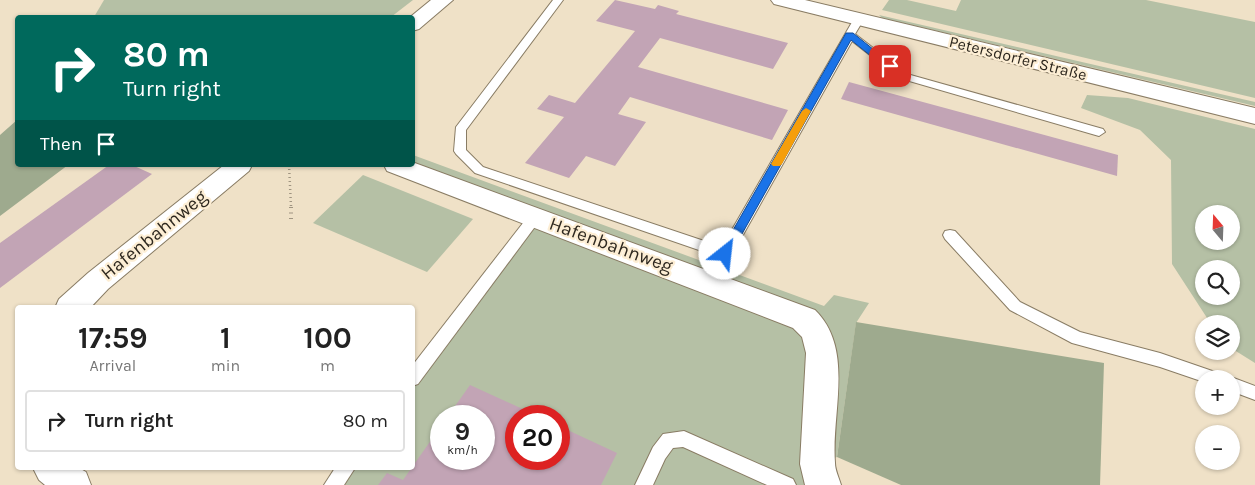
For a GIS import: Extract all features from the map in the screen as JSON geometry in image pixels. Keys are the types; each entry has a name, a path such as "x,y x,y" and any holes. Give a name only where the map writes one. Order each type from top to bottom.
{"street":[{"path":"415,23 443,0"},
{"name":"Petersdorfer Straße","path":"781,0 854,27 1255,116"},
{"name":"Hafenbahnweg","path":"73,305 98,281 238,167"},
{"name":"Hafenbahnweg","path":"401,167 804,318 816,331 822,353 817,464 823,485"},
{"path":"54,470 73,485"}],"lane":[{"path":"558,0 460,130 460,151 479,170 725,254 854,27 903,76 1099,132"},
{"path":"415,375 535,217"},
{"path":"950,235 1014,306 1077,338 1160,360 1195,372"},
{"path":"1240,387 1255,393"},
{"path":"644,485 659,453 669,440 684,440 787,485"},
{"path":"332,485 344,470"}],"path":[{"path":"289,167 292,190 291,219"}],"green space":[{"path":"104,0 413,0 394,15 95,15"},
{"path":"889,0 907,0 956,11 961,0 1146,0 1255,22 1255,98 882,10"},
{"path":"879,15 1255,102 1255,106 882,18"},
{"path":"1087,95 1128,98 1255,129 1255,363 1240,354 1240,315 1205,315 1199,305 1240,305 1240,260 1195,260 1195,299 1172,264 1171,160 1140,130 1081,108"},
{"path":"15,122 15,167 65,167 0,216 0,135"},
{"path":"415,156 824,306 834,295 869,303 856,323 837,457 817,464 823,485 333,485 344,470 415,470 415,376 535,217 415,166"},
{"path":"363,175 473,219 427,272 313,223"},
{"path":"856,322 1104,363 1100,485 901,485 837,457"}],"building":[{"path":"615,0 655,9 658,5 679,11 676,14 788,43 773,69 660,38 638,67 788,110 772,140 630,97 618,114 646,122 615,166 586,156 569,178 525,163 564,117 537,109 549,95 575,103 635,31 596,21"},
{"path":"849,82 1118,155 1117,176 841,99"},
{"path":"106,167 136,167 152,174 0,288 0,243"},
{"path":"470,385 514,405 505,405 505,470 570,470 570,431 617,453 601,485 378,485 387,473 403,480 410,470 415,470 415,463 430,442 430,470 495,470 495,405 456,405"}],"slow traffic":[{"path":"777,164 806,111"}],"route":[{"path":"725,254 850,35 890,66"}]}
